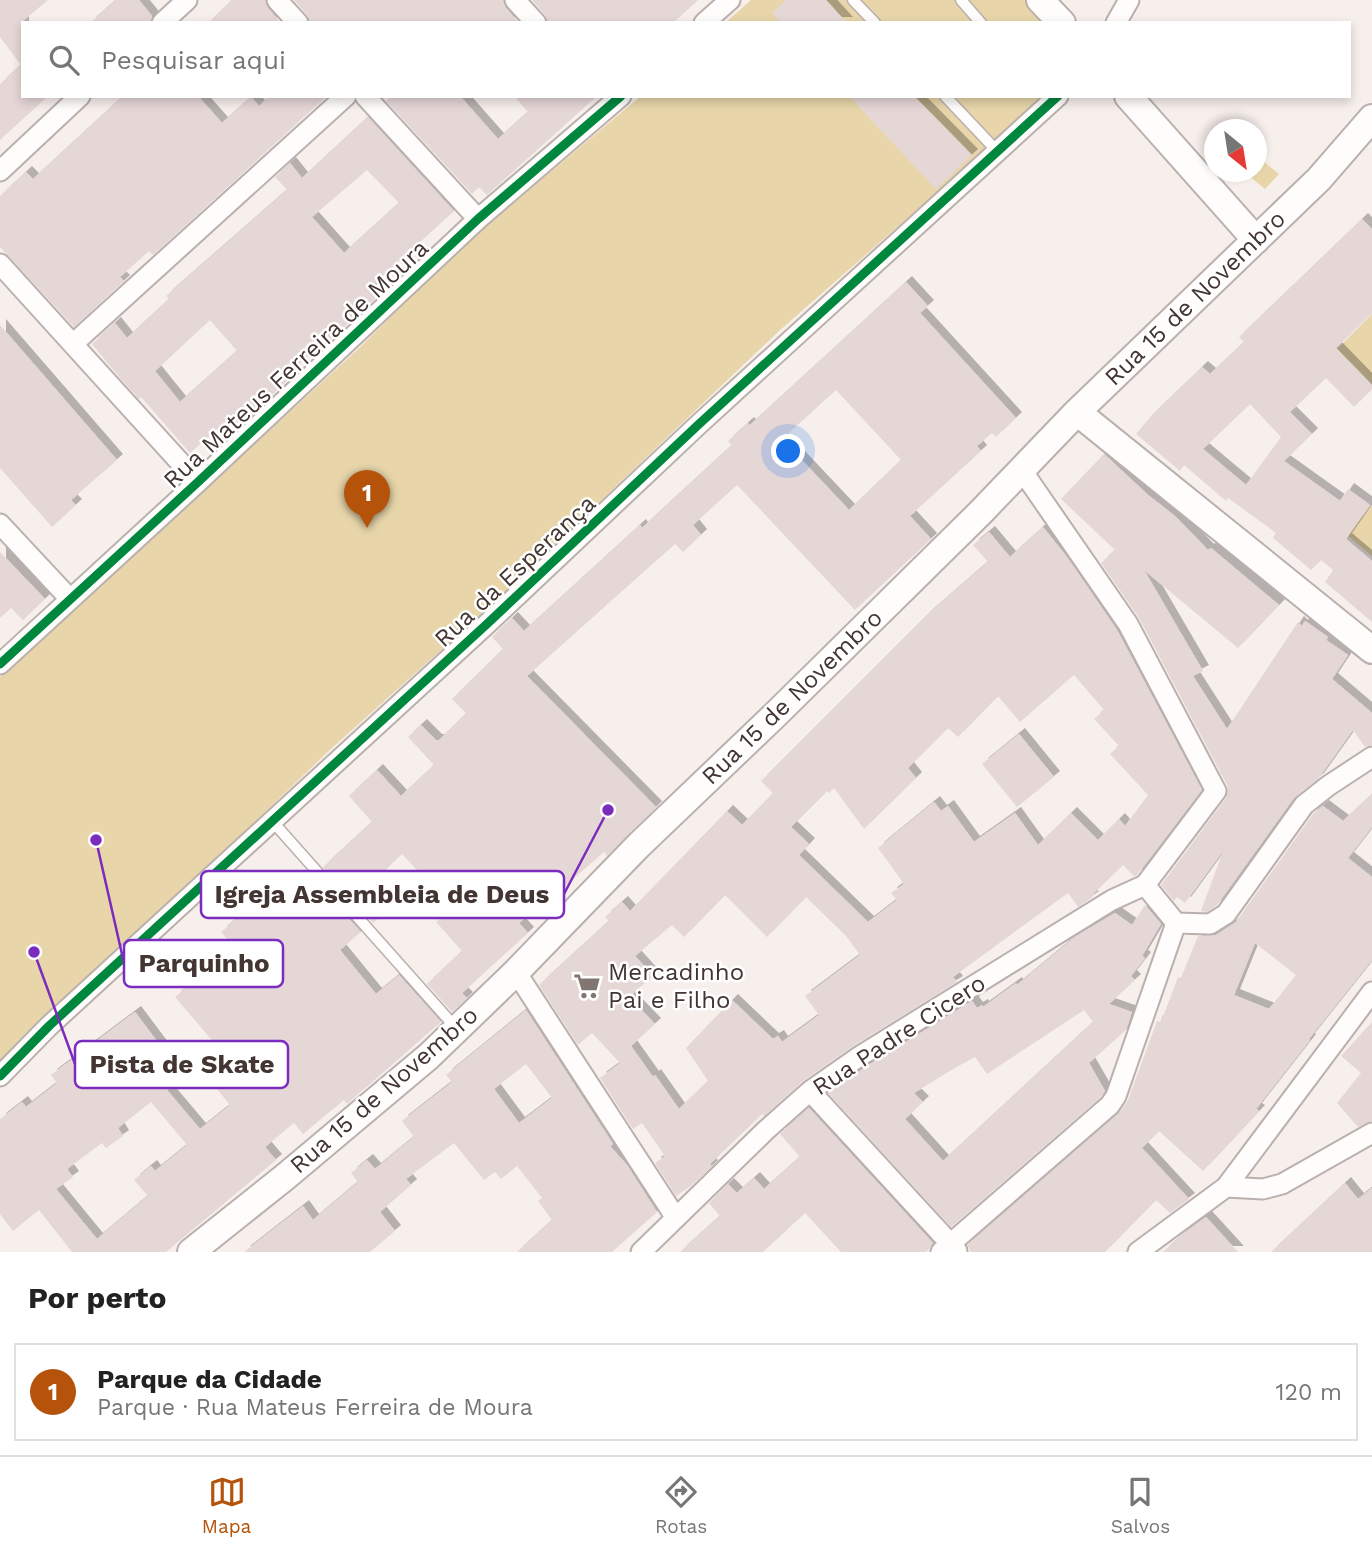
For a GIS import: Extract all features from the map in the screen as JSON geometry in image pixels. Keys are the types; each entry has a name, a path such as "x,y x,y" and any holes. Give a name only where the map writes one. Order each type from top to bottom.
{"main road":[{"path":"1040,0 1060,21"},
{"path":"1130,98 1256,240"},
{"name":"Rua 15 de Novembro","path":"191,1252 421,1063 457,1029 1077,412 1319,179 1372,118"},
{"path":"1077,412 1372,650"}],"street":[{"path":"164,21 187,0"},
{"path":"277,0 296,21"},
{"path":"515,0 534,21"},
{"path":"706,21 730,0"},
{"path":"1117,21 1129,0"},
{"path":"0,171 78,98"},
{"path":"74,343 344,98"},
{"path":"367,98 478,219"},
{"name":"Rua da Esperança","path":"0,1076 49,1026 488,623 698,425 998,152 1052,98"},
{"name":"Rua Mateus Ferreira de Moura","path":"0,664 478,219 612,99"},
{"path":"0,264 198,482"},
{"path":"1021,469 1128,624 1216,791 1145,885 1176,923"},
{"path":"0,524 70,599"},
{"path":"1176,923 1210,923 1222,918 1304,806 1328,786 1372,757"},
{"name":"Rua Padre Cicero","path":"640,1252 810,1091 860,1056 1112,900 1145,885"},
{"path":"810,1091 950,1249 1101,1115 1116,1096 1176,923"},
{"path":"516,972 676,1218"},
{"path":"1138,1252 1226,1187 1372,992"},
{"path":"1226,1187 1263,1189 1282,1184 1372,1133"}],"lane":[{"path":"853,0 873,21"},
{"path":"961,0 979,21"},
{"path":"948,98 998,152"},
{"path":"273,822 457,1029"}],"shaded area":[{"path":"751,0 1026,0 1044,21 727,21"},
{"path":"639,98 1044,98 778,332 490,606 332,748 0,1065 0,677 356,351 467,242"},
{"path":"1267,164 1279,174 1265,189 1256,182 1267,182"},
{"path":"1372,314 1372,386 1337,349"},
{"path":"1372,505 1372,556 1347,535"}],"building":[{"path":"0,0 48,0 21,21 21,65 0,37"},
{"path":"116,0 139,0 152,16 151,21 92,21"},
{"path":"232,0 265,0 279,21 210,21"},
{"path":"294,0 503,0 517,21 309,21"},
{"path":"532,0 698,0 675,21 547,21"},
{"path":"785,0 826,0 845,21 779,21 772,13"},
{"path":"21,65 21,98 46,98 0,140 0,84"},
{"path":"121,98 200,98 222,123 250,98 259,106 268,98 325,98 153,255 149,251 120,277 124,281 74,327 0,247 0,196 26,172 33,179"},
{"path":"389,98 462,98 498,139 528,112 516,98 595,98 487,195 479,187 472,194 386,101"},
{"path":"851,98 916,98 972,155 936,189"},
{"path":"368,117 454,211 373,285 381,293 284,378 287,381 237,426 230,418 190,453 92,344 115,323 127,338 169,299 166,296 287,190 275,177 290,163 302,178","holes":["367,170 399,203 344,253 312,217","210,320 237,351 180,402 155,371"]},
{"path":"1362,219 1372,229 1372,313 1336,348 1372,385 1372,389 1354,407 1326,378 1290,412 1312,434 1284,461 1340,501 1348,489 1370,505 1346,539 1372,561 1372,622 1325,582 1333,570 1321,560 1311,570 1273,538 1276,533 1228,498 1226,501 1184,465 1180,471 1136,434 1202,367 1210,374 1244,342 1239,337","holes":["1250,404 1281,437 1246,485 1203,449"]},
{"path":"906,282 928,306 920,313 1016,418 996,437 992,433 977,446 981,451 910,516 931,539 855,610 737,485 693,525 701,535 683,552 675,544 527,676 656,807 607,856 604,852 564,887 562,884 519,923 528,933 462,993 467,998 452,1012 427,984 462,951 436,922 452,908 402,854 363,891 382,915 373,923 323,867 372,822 349,796 377,770 401,796 434,765 408,737 421,725 439,740 466,713 452,699 503,649 492,637 512,618 524,631 640,525 642,528 732,445 728,441 748,423 750,425","holes":["836,390 901,460 849,510 782,439"]},
{"path":"0,325 117,460 71,500 76,505 52,527 0,468"},
{"path":"1104,454 1175,516 1208,550 1211,548 1279,605 1238,648 1144,570 1203,671 1193,676 1227,729 1298,622 1302,626 1305,621 1348,655 1332,679 1372,713 1372,745 1365,747 1353,730 1318,779 1294,798 1217,905 1207,912 1201,911 1223,851 1185,903 1177,897 1174,901 1161,885 1226,798 1227,785 1139,618 1101,563 1115,550 1061,499"},
{"path":"1043,527 1117,630 1202,790 1137,875 1134,876 1123,865 1091,896 1093,897 1078,907 1068,893 953,977 957,982 853,1046 803,1081 764,1116 762,1114 710,1164 712,1166 676,1196 655,1163 665,1156 642,1123 633,1129 600,1078 620,1063 592,1033 578,1045 539,985 609,921 605,917 622,902 630,911 727,811 742,825 773,793 761,781 927,615 988,562 973,545 989,532 1010,557","holes":["1074,675 1104,710 1094,719 1119,746 1110,754 1148,795 1125,826 1119,819 1098,840 1071,813 1038,845 1015,813 974,842 948,806 941,811 934,802 878,848 904,884 891,893 897,900 868,922 799,855 809,844 791,827 827,791 829,793 834,788 864,829 916,778 908,768 948,728 958,737 998,696 1020,722","725,895 767,937 806,897 846,936 860,955 805,996 819,1015 782,1042 778,1036 773,1039 732,1000 686,1048 708,1081 679,1109 631,1046 655,1024 629,997 653,976 635,956 672,925 684,937"]},
{"path":"0,552 45,599 23,620 11,608 0,618"},
{"path":"1019,734 1054,777 1017,807 982,764"},
{"path":"1372,794 1372,827 1348,858 1372,877 1372,960 1256,1109 1259,1111 1203,1171 1159,1131 1142,1148 1189,1199 1170,1213 1156,1200 1105,1252 971,1252 967,1245 1120,1112 1128,1100 1157,1021 1161,1022 1178,977 1181,978 1198,936 1216,935 1236,922 1313,814 1323,806 1343,821","holes":["1255,943 1296,975 1269,1009 1234,995"]},
{"path":"313,879 361,932 340,950 376,994 399,975 441,1022 347,1104 344,1100 303,1134 294,1123 265,1147 276,1160 166,1252 72,1252 39,1210 13,1231 0,1214 0,1119 22,1102 26,1107 57,1083 51,1075 135,1012 184,1077 167,1090 200,1129 230,1105 195,1062 216,1045 175,997 234,947 221,932 257,902 261,908 286,887 294,895","holes":["151,1102 187,1145 155,1171 151,1166 134,1180 148,1196 97,1239 56,1189 73,1177 67,1169 102,1143 106,1148 123,1136 118,1128"]},
{"path":"1145,905 1161,924 1142,956 1145,958 1131,976 1135,980 1109,1004 1132,1012 1126,1030 1089,1063 1105,1091 951,1227 828,1093 972,1001 977,1008 982,1005 983,1007 1016,983 1017,985 1076,936 1115,913 1132,925","holes":["1084,1010 1093,1022 943,1161 905,1119 923,1102 914,1093 975,1057 987,1074"]},
{"path":"526,1010 613,1144 610,1146 627,1165 657,1212 612,1252 517,1252 552,1220 538,1201 542,1198 517,1166 501,1179 495,1172 484,1180 454,1143 406,1179 411,1185 380,1212 395,1231 370,1252 244,1252 303,1206 313,1220 358,1182 351,1173 367,1160 375,1169 414,1137 402,1121 452,1082 446,1075","holes":["526,1064 552,1098 519,1123 494,1089"]},
{"path":"1372,1022 1372,1121 1358,1127 1337,1103 1361,1073 1341,1056"},
{"path":"809,1108 933,1243 929,1249 926,1252 841,1252 805,1213 763,1252 680,1252 720,1216 709,1203 728,1184 737,1193 754,1178 764,1189 800,1157 780,1134"},
{"path":"1345,1183 1358,1199 1372,1188 1372,1252 1271,1252"},
{"path":"1206,1217 1238,1252 1163,1252 1184,1233"}],"cycle path":[{"path":"0,664 478,219 619,98"},
{"path":"0,1076 49,1026 1056,98"}],"place":[{"name":"Parque da Cidade","path":"367,528"},
{"name":"Igreja Assembleia de Deus","path":"608,810"},
{"name":"Parquinho","path":"96,840"},
{"name":"Pista de Skate","path":"34,952"},
{"name":"Mercadinho Pai e Filho","path":"587,986"}]}
